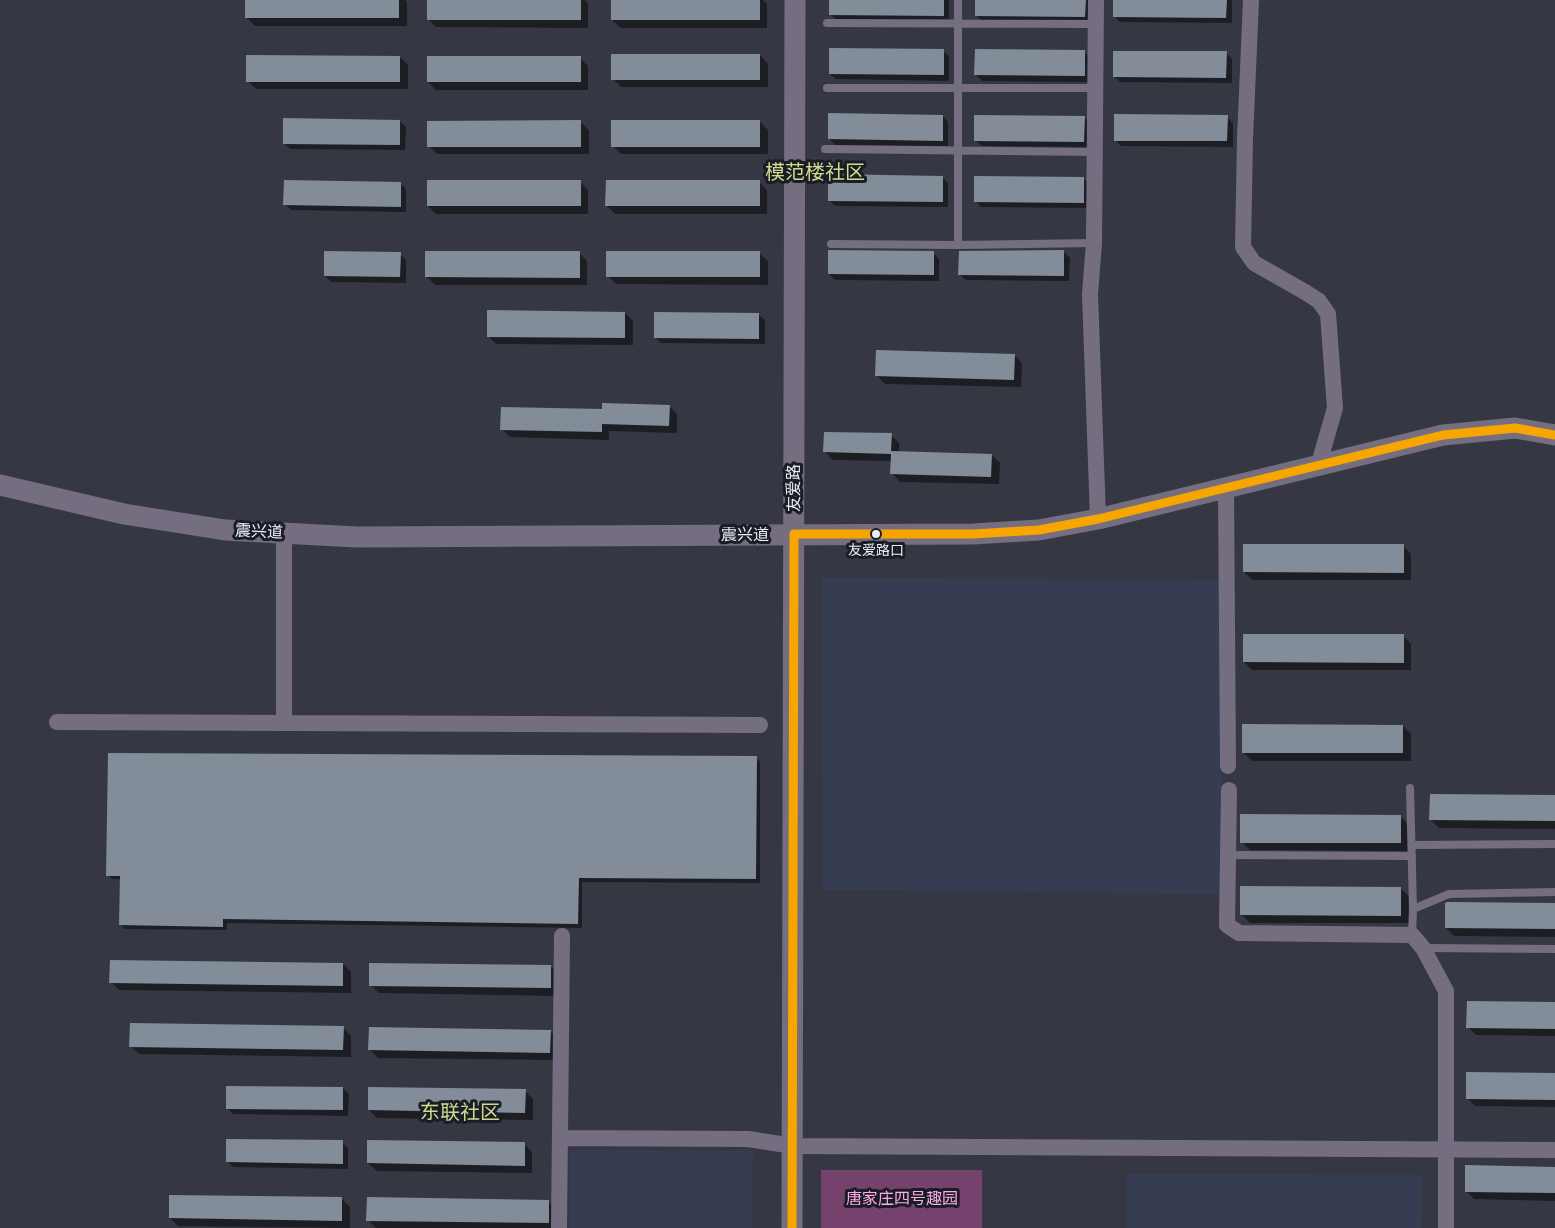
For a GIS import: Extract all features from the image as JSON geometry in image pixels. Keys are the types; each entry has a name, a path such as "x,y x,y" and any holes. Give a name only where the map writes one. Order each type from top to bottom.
{"street":[{"name":"友爱路","path":"792,1228 795,0"},
{"path":"1096,0 1094,243 1090,294 1098,519"},
{"path":"1251,0 1243,247 1254,263 1305,291 1319,301 1328,314 1335,408 1318,467"},
{"name":"震兴道","path":"0,485 124,514 225,530 357,537 973,534 1038,530 1098,519 1443,435 1515,428 1555,435"},
{"path":"1226,488 1228,766"},
{"path":"284,533 284,723"},
{"path":"57,722 760,725"},
{"path":"1229,789 1227,925 1239,933 1417,941 1446,991 1446,1228"},
{"path":"559,1228 562,936"},
{"path":"560,1138 748,1139 793,1146 1555,1150"}],"lane":[{"path":"958,0 958,245"},
{"path":"827,23 1096,24"},
{"path":"827,88 1095,88"},
{"path":"825,149 1095,153"},
{"path":"831,244 1094,243"},
{"path":"1410,788 1413,909 1417,941 1555,949"},
{"path":"1412,845 1555,844"},
{"path":"1228,855 1412,856"},
{"path":"1413,909 1449,894 1555,892"}],"shaded area":[{"path":"822,578 1221,580 1222,894 823,890"},
{"path":"570,1150 753,1151 752,1228 570,1228"},
{"path":"1127,1174 1422,1175 1421,1228 1127,1228"}],"green space":[{"name":"唐家庄四号趣园","path":"821,1170 982,1170 982,1228 821,1228"}],"building":[{"path":"245,0 399,0 399,18 245,18"},
{"path":"427,0 581,0 581,20 427,20"},
{"path":"611,0 760,0 760,20 611,20"},
{"path":"829,0 944,0 944,16 829,15"},
{"path":"975,0 1086,0 1085,17 975,16"},
{"path":"1113,0 1227,0 1226,18 1113,17"},
{"path":"829,48 944,49 944,75 829,74"},
{"path":"975,49 1085,50 1085,76 974,75"},
{"path":"1113,51 1227,51 1226,78 1113,77"},
{"path":"611,54 760,54 760,80 611,80"},
{"path":"246,55 400,56 400,82 246,82"},
{"path":"427,56 581,56 581,82 427,82"},
{"path":"828,113 943,115 943,141 828,139"},
{"path":"1114,114 1228,115 1227,141 1114,141"},
{"path":"974,115 1085,116 1084,142 974,141"},
{"path":"283,118 400,120 400,145 283,144"},
{"path":"581,120 581,147 427,147 427,121"},
{"path":"611,120 760,120 760,147 611,147"},
{"path":"828,174 943,176 943,202 828,201"},
{"path":"974,176 1084,177 1084,203 974,202"},
{"path":"284,180 401,182 401,207 283,205"},
{"path":"427,180 581,180 581,206 427,206"},
{"path":"606,180 760,180 760,206 605,206"},
{"path":"828,250 934,251 934,275 828,274"},
{"path":"1064,250 1064,276 958,275 959,251"},
{"path":"324,251 401,252 400,277 324,276"},
{"path":"425,251 580,251 580,278 425,277"},
{"path":"606,251 760,251 760,277 606,277"},
{"path":"487,310 625,312 625,338 487,337"},
{"path":"654,312 759,313 759,339 654,338"},
{"path":"876,350 1015,354 1014,380 875,376"},
{"path":"602,403 670,405 669,426 602,424 602,432 500,430 501,407 602,409"},
{"path":"824,432 892,433 891,451 992,454 991,477 890,474 891,454 823,452"},
{"path":"1243,544 1404,544 1404,573 1243,572"},
{"path":"1243,634 1404,634 1404,663 1243,662"},
{"path":"1242,724 1403,725 1403,753 1242,753"},
{"path":"108,753 757,756 756,879 579,878 578,924 223,919 223,927 119,925 120,876 106,876"},
{"path":"1430,794 1555,795 1555,821 1429,820"},
{"path":"1240,814 1401,815 1401,843 1240,843"},
{"path":"1240,886 1401,887 1401,916 1240,915"},
{"path":"1445,903 1555,903 1555,929 1445,928"},
{"path":"110,960 343,963 343,986 109,983"},
{"path":"369,963 551,965 551,988 369,986"},
{"path":"1467,1001 1555,1002 1555,1029 1466,1028"},
{"path":"130,1023 344,1026 343,1050 129,1047"},
{"path":"369,1027 551,1030 550,1053 368,1050"},
{"path":"1466,1072 1555,1073 1555,1100 1466,1099"},
{"path":"226,1086 343,1087 343,1110 226,1109"},
{"path":"368,1087 526,1089 525,1113 368,1110"},
{"path":"226,1139 343,1140 343,1164 226,1162"},
{"path":"367,1140 525,1142 525,1166 367,1163"},
{"path":"1465,1165 1555,1167 1555,1193 1465,1192"},
{"path":"169,1195 342,1197 342,1221 169,1218"},
{"path":"367,1197 549,1200 549,1223 366,1221"}],"transit line":[{"path":"794,534 973,534 1039,530 1098,519 1443,435 1515,428 1555,435"},
{"path":"792,1228 794,534"}],"place":[{"name":"友爱路口","path":"876,534"}],"district":[{"name":"模范楼社区","path":"815,173"},
{"name":"东联社区","path":"460,1113"}]}
